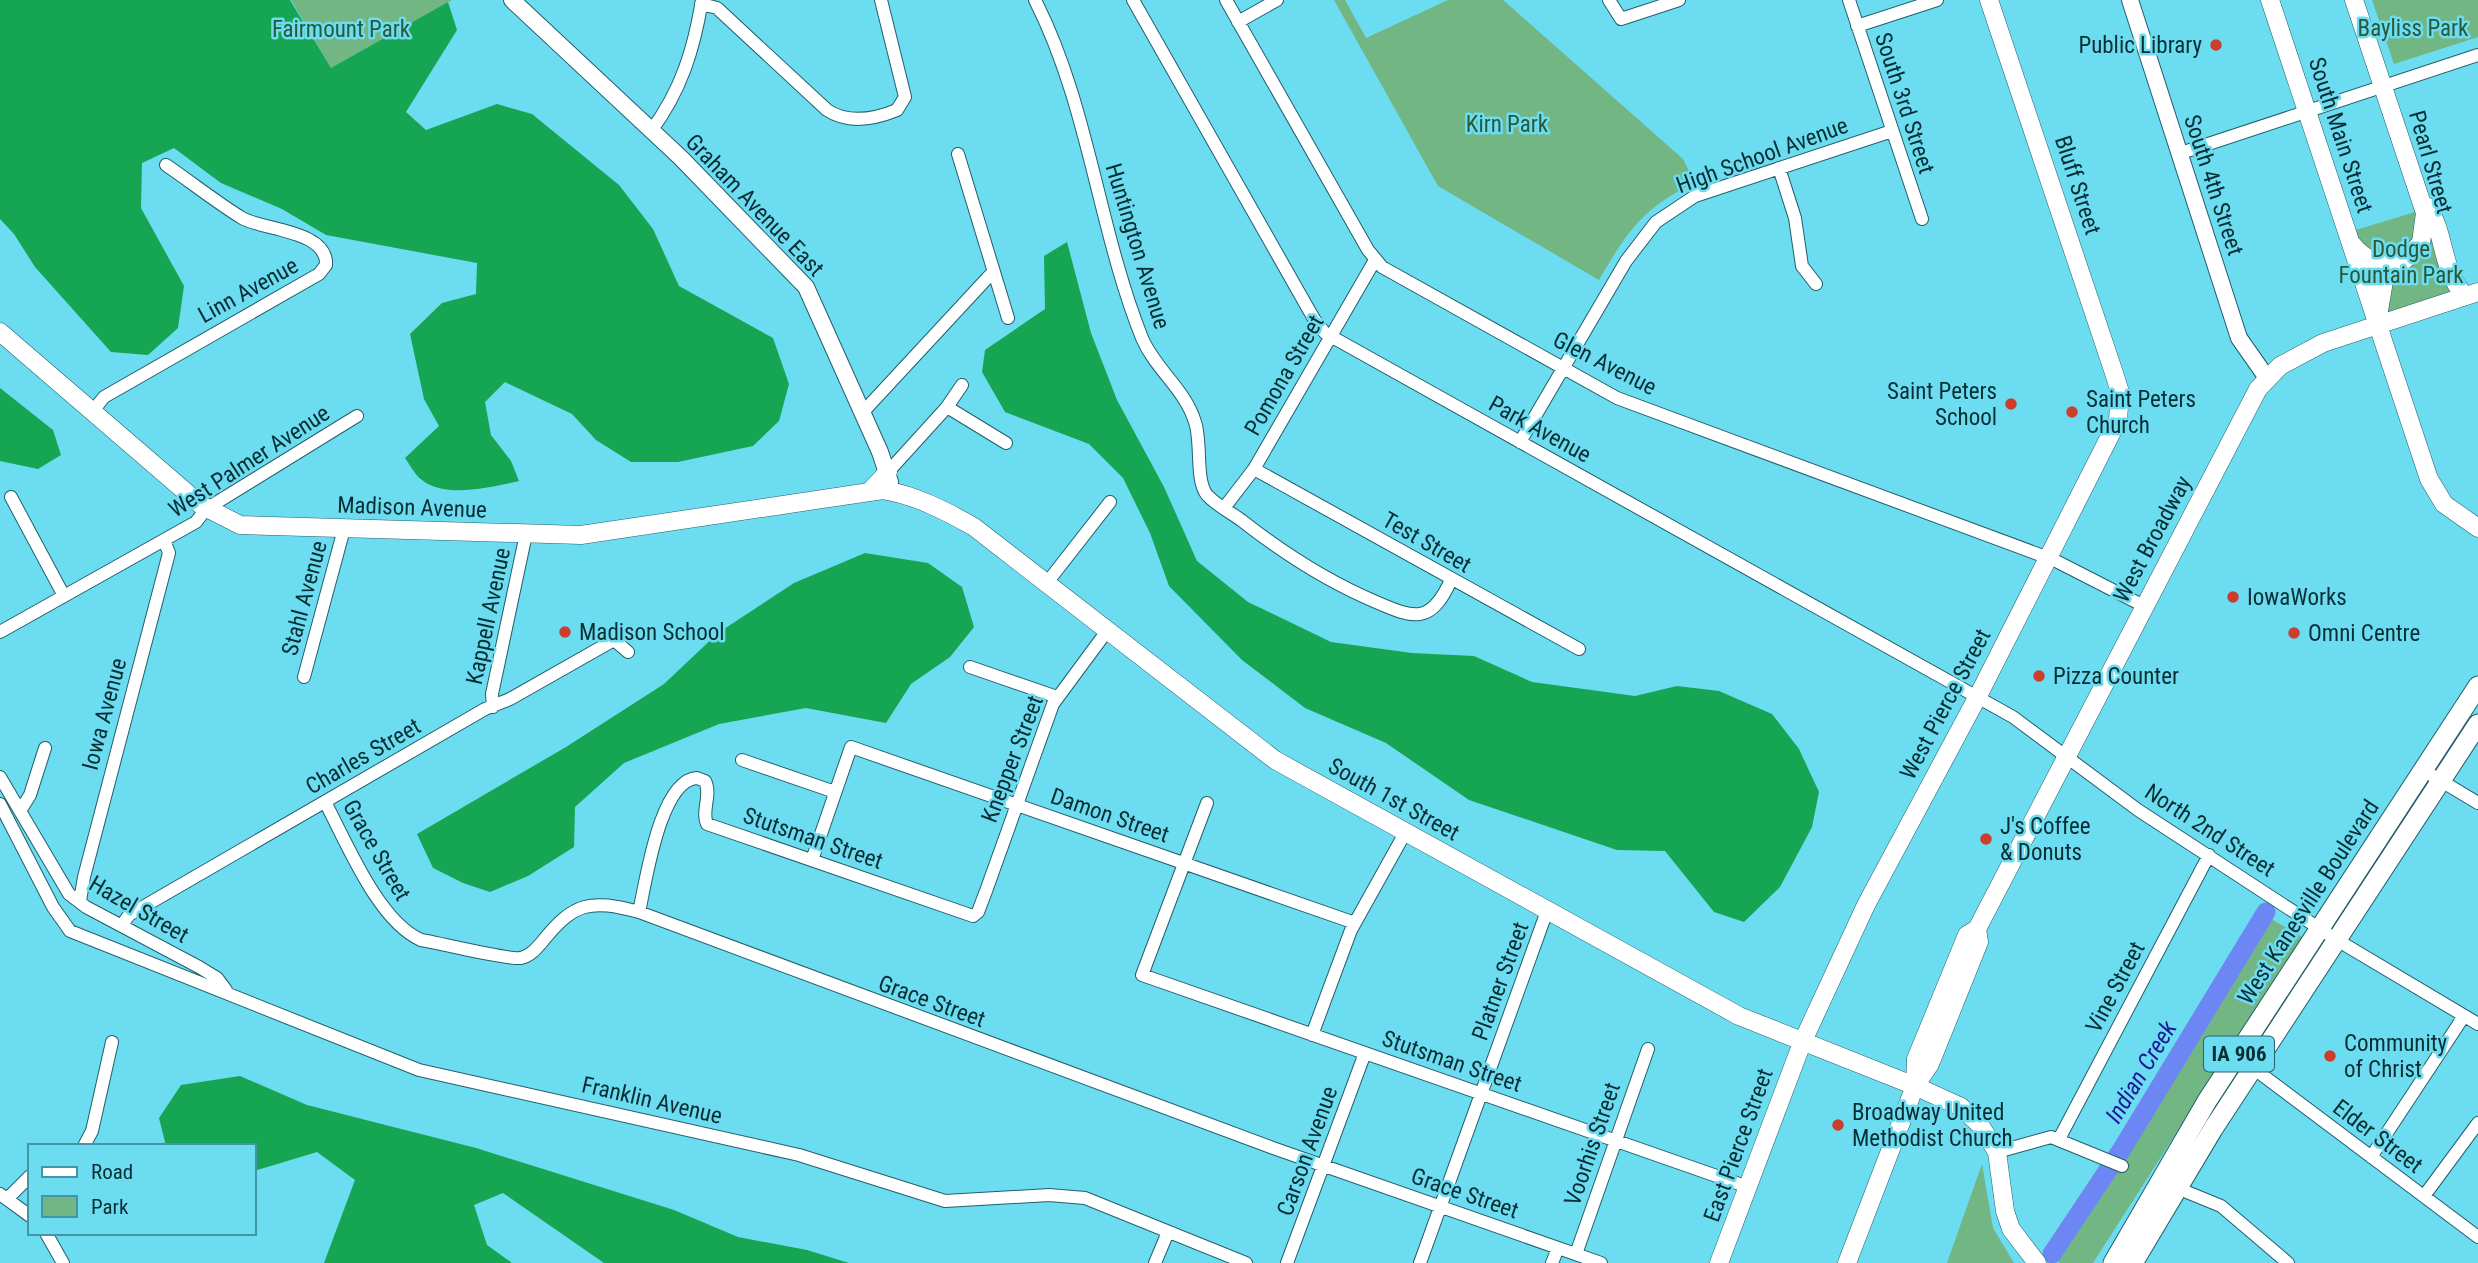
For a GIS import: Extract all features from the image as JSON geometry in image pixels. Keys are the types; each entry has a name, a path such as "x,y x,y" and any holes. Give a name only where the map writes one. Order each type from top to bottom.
{"main road":[{"name":"Bluff Street","path":"1989,0 2118,386"},
{"name":"South Main Street","path":"2270,0 2434,490 2444,504 2478,528"},
{"name":"Pearl Street","path":"2354,0 2425,213 2421,243 2384,281 2377,326"},
{"path":"2419,191 2438,229 2449,275 2472,294"},
{"path":"2348,239 2370,261 2389,263 2409,257"},
{"name":"West Broadway","path":"1847,1263 1915,1086 1916,1059 1967,935 1977,929 2250,403 2267,378 2305,351 2472,294"},
{"name":"Madison Avenue","path":"0,332 206,509 240,525 581,535 870,491 889,491"},
{"name":"West Pierce Street","path":"1802,1043 1866,905 1978,696 2119,420 2121,408 2118,386"},
{"path":"870,491 888,471"},
{"name":"South 1st Street","path":"889,491 904,494 974,527 1265,754 1727,1010 1802,1043 1915,1086 1965,1110 1980,1125 1997,1152"},
{"name":"West Kanesville Boulevard","path":"2169,1185 2253,1068 2423,770 2478,686"},
{"name":"West Kanesville Boulevard","path":"2169,1185 2207,1101 2441,781 2478,724"},
{"name":"East Pierce Street","path":"1720,1263 1802,1043"},
{"path":"1997,1152 2005,1211 2011,1229 2037,1263"},
{"name":"IA 906","path":"2113,1263 2169,1185"},
{"name":"IA 906","path":"2133,1263 2169,1185"}],"street":[{"name":"Graham Avenue East","path":"512,0 651,131 806,287 888,471 889,491"},
{"path":"651,131 679,88 695,40 702,2 717,8 834,114 866,119 897,110 905,97 881,0"},
{"name":"Huntington Avenue","path":"1035,0 1058,47 1142,338 1188,404 1198,434 1204,490 1278,551 1316,572 1407,614 1427,614 1451,580"},
{"name":"Park Avenue","path":"1133,0 1314,319 1330,336 1978,696 2043,737 2065,757"},
{"path":"1226,0 1375,260"},
{"path":"1238,22 1277,0"},
{"path":"1609,0 1621,19 1679,0"},
{"name":"South 3rd Street","path":"1849,0 1922,219"},
{"path":"1857,26 1937,0"},
{"name":"South 4th Street","path":"2130,0 2239,338 2267,378"},
{"path":"2181,153 2478,55"},
{"name":"High School Avenue","path":"1520,442 1626,261 1656,222 1695,196 1892,131"},
{"path":"958,154 992,273 1008,318"},
{"name":"Linn Avenue","path":"93,411 104,397 141,373 319,274 327,265 325,253 317,245 278,228 244,220 166,164"},
{"path":"1779,168 1795,218 1802,266 1806,275 1816,284"},
{"name":"Pomona Street","path":"1224,508 1254,469 1375,260"},
{"name":"Glen Avenue","path":"1375,260 1633,405 2048,558 2144,606"},
{"path":"863,412 992,273"},
{"path":"888,471 947,407 962,385"},
{"path":"947,407 1006,443"},
{"name":"West Palmer Avenue","path":"0,632 195,522 206,509 358,416"},
{"name":"Test Street","path":"1254,469 1579,649"},
{"path":"11,497 64,596"},
{"path":"1046,584 1110,502"},
{"name":"Stahl Avenue","path":"304,677 344,529"},
{"name":"Kappell Avenue","path":"494,706 492,694 526,534"},
{"name":"Iowa Avenue","path":"80,901 83,877 169,553 164,540"},
{"name":"Knepper Street","path":"978,912 1057,696 1107,631"},
{"name":"Charles Street","path":"122,925 129,915 614,640 628,652"},
{"path":"970,667 1057,696"},
{"name":"Damon Street","path":"835,792 851,747 1355,923"},
{"path":"20,811 30,795 45,748"},
{"name":"North 2nd Street","path":"2065,757 2138,810 2329,934 2478,1024"},
{"path":"742,760 835,792 811,860"},
{"path":"2423,770 2478,803"},
{"name":"Hazel Street","path":"0,777 65,890 217,978 227,992"},
{"name":"Stutsman Street","path":"639,912 666,805 676,789 692,778 705,781 709,795 705,818 707,824 973,916 978,912"},
{"name":"Grace Street","path":"325,802 390,916 409,934 421,940 518,959 534,951 561,919 577,908 598,903 639,912 824,984 1325,1167 1601,1263"},
{"path":"1185,863 1207,803"},
{"name":"Hazel Street","path":"0,804 61,921"},
{"path":"1312,1035 1355,923 1405,833"},
{"name":"Vine Street","path":"2059,1139 2209,855"},
{"name":"Stutsman Street","path":"1185,863 1142,975 1748,1187"},
{"name":"Platner Street","path":"1420,1263 1548,911"},
{"name":"Franklin Avenue","path":"61,921 70,931 82,936 419,1070 786,1152 932,1198 966,1202 1069,1195 1246,1263"},
{"path":"2371,1157 2464,1016"},
{"path":"85,1144 92,1131 112,1042"},
{"name":"Voorhis Street","path":"1576,1254 1648,1048"},
{"name":"Carson Avenue","path":"1287,1263 1365,1054"},
{"name":"Elder Street","path":"2253,1068 2478,1237"},
{"path":"2424,1196 2478,1123"},
{"path":"1997,1152 2040,1138 2059,1139 2116,1163"},
{"path":"28,1178 4,1197 28,1215"},
{"path":"2169,1185 2221,1206 2288,1263"},
{"path":"1156,1263 1168,1232"},
{"path":"47,1235 63,1263"},
{"path":"1552,1263 1558,1248"}],"green space":[{"path":"0,0 290,0 331,68 448,2 457,30 406,112 426,130 497,104 532,114 619,185 653,229 679,286 773,338 789,384 779,421 753,446 678,462 631,462 596,440 572,414 505,382 485,402 491,435 511,461 519,481 469,490 432,486 419,478 405,458 439,426 424,399 410,334 442,303 476,294 477,263 326,235 282,209 221,183 174,148 142,163 141,208 184,286 178,328 148,355 111,352 35,267 14,234 0,219"},
{"name":"Fairmount Park","path":"291,0 452,0 331,68"},
{"name":"Kirn Park","path":"1334,0 1345,0 1366,38 1448,0 1503,0 1683,159 1695,183 1662,202 1638,223 1618,248 1599,280 1438,186"},
{"name":"Bayliss Park","path":"2372,0 2478,0 2478,37 2394,64"},
{"name":"Dodge Fountain Park","path":"2428,208 2465,296 2377,326 2346,233"},
{"path":"1067,242 1091,333 1117,400 1164,487 1197,561 1248,602 1331,642 1412,653 1474,656 1532,682 1635,696 1677,686 1719,691 1772,714 1799,749 1819,792 1812,827 1780,887 1744,922 1714,912 1665,851 1617,850 1469,800 1386,743 1305,708 1242,660 1169,586 1150,533 1123,478 1089,444 1005,412 982,372 985,350 1045,309 1044,256"},
{"path":"0,388 53,430 61,455 38,469 0,461"},
{"path":"865,553 928,563 962,587 974,627 950,657 911,684 886,723 806,708 719,724 624,763 575,807 574,847 528,876 490,892 463,883 433,868 417,834 566,747 664,684 718,633 794,583"},
{"path":"2259,912 2302,937 2093,1263 2060,1263 2047,1252 2111,1172"},
{"path":"240,1076 307,1105 476,1148 674,1210 738,1237 807,1250 849,1263 604,1263 503,1193 474,1205 487,1245 512,1263 324,1263 355,1180 317,1152 256,1170 256,1144 166,1144 159,1118 181,1085"},
{"path":"1982,1164 1993,1228 2014,1263 1947,1263"}],"waterway":[{"name":"Indian Creek","path":"2052,1254 2122,1149 2266,912"}],"place":[{"name":"Public Library","path":"2216,45"},
{"name":"Saint Peters School","path":"2011,404"},
{"name":"Saint Peters Church","path":"2072,412"},
{"name":"IowaWorks","path":"2233,597"},
{"name":"Madison School","path":"565,632"},
{"name":"Omni Centre","path":"2294,633"},
{"name":"Pizza Counter","path":"2039,676"},
{"name":"J's Coffee & Donuts","path":"1986,839"},
{"name":"Community of Christ","path":"2330,1056"},
{"name":"Broadway United Methodist Church","path":"1838,1125"}]}
